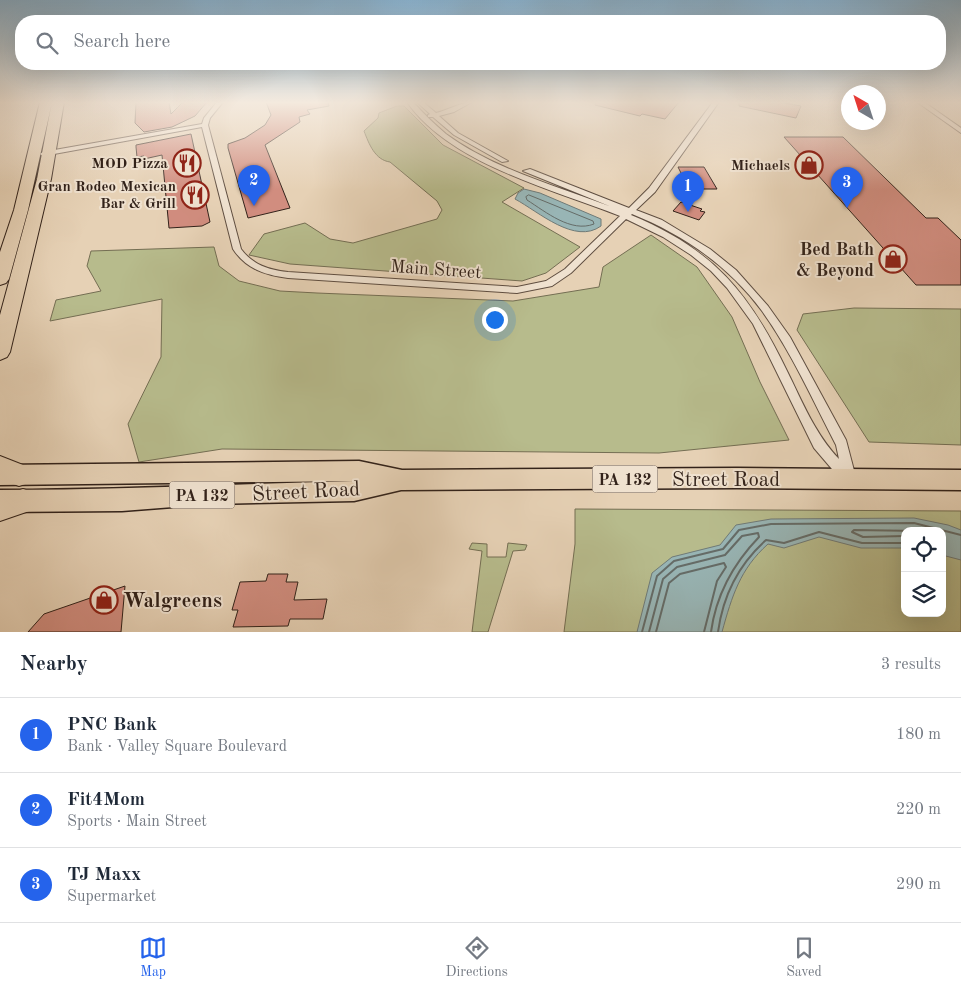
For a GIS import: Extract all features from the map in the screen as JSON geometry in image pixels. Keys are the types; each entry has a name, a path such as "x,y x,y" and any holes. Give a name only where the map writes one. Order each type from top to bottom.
{"highway":[{"path":"0,352 42,152 44,131"},
{"path":"0,279 21,210 49,131"}],"main road":[{"name":"Street Road","path":"6,473 359,470 402,480"},
{"name":"Street Road","path":"8,504 354,491 402,480 961,480"}],"street":[{"path":"42,152 158,131"},
{"name":"Main Street","path":"208,131 237,249 251,264 278,274 512,290 528,289 559,279 652,190 695,131"},
{"path":"453,131 499,159 628,213 668,227 707,251 733,272 754,294 786,340 842,444 849,479"},
{"path":"628,213 694,253 734,290 756,319 818,444 849,479"}],"green space":[{"path":"364,131 429,131 443,145 524,188 502,202 580,247 546,273 522,281 290,264 249,255 264,234 305,223 330,239 353,243 437,219 442,210 437,201 390,162 376,155"},
{"path":"651,235 697,267 732,317 760,382 789,440 659,453 222,449 139,462 128,424 161,357 162,299 50,321 56,300 101,291 87,266 91,251 214,247 219,266 239,281 280,291 513,301 599,287 603,267"},
{"path":"854,308 961,309 961,445 869,442 797,330 803,314"},
{"path":"575,509 961,511 961,632 564,632 575,544"},
{"path":"472,543 487,544 487,557 506,557 508,543 527,545 525,550 513,551 488,632 472,632 482,551 469,549"}],"water":[{"path":"524,189 540,193 601,219 601,226 591,231 580,232 557,224 515,199 518,193"},
{"path":"914,518 948,525 961,530 961,560 946,556 946,527 901,527 901,548 861,548 819,537 784,548 768,544 750,563 738,584 722,632 637,632 652,573 672,557 720,545 736,525 771,519"}],"building":[{"path":"255,131 286,131 265,145 290,208 248,218 228,148 228,144 245,138"},
{"path":"191,134 210,222 202,226 169,228 162,155 144,159 144,156 137,157 136,145"},
{"path":"784,137 843,137 926,218 938,218 961,240 961,285 916,285"},
{"path":"678,167 704,167 717,189 689,189"},
{"path":"681,202 702,209 700,211 705,212 699,220 673,211"},
{"path":"268,574 288,574 286,582 298,582 294,600 327,599 323,619 290,619 288,626 233,627 238,610 232,610 240,582 266,581"},
{"name":"Walgreens","path":"125,586 121,632 28,632 44,614"}],"place":[{"name":"MOD Pizza","path":"187,163"},
{"name":"Michaels","path":"809,165"},
{"name":"Gran Rodeo Mexican Bar & Grill","path":"195,195"},
{"name":"Fit4Mom","path":"254,206"},
{"name":"TJ Maxx","path":"847,208"},
{"name":"PNC Bank","path":"688,212"},
{"name":"Bed Bath & Beyond","path":"893,259"},
{"name":"Walgreens","path":"104,600"}]}
